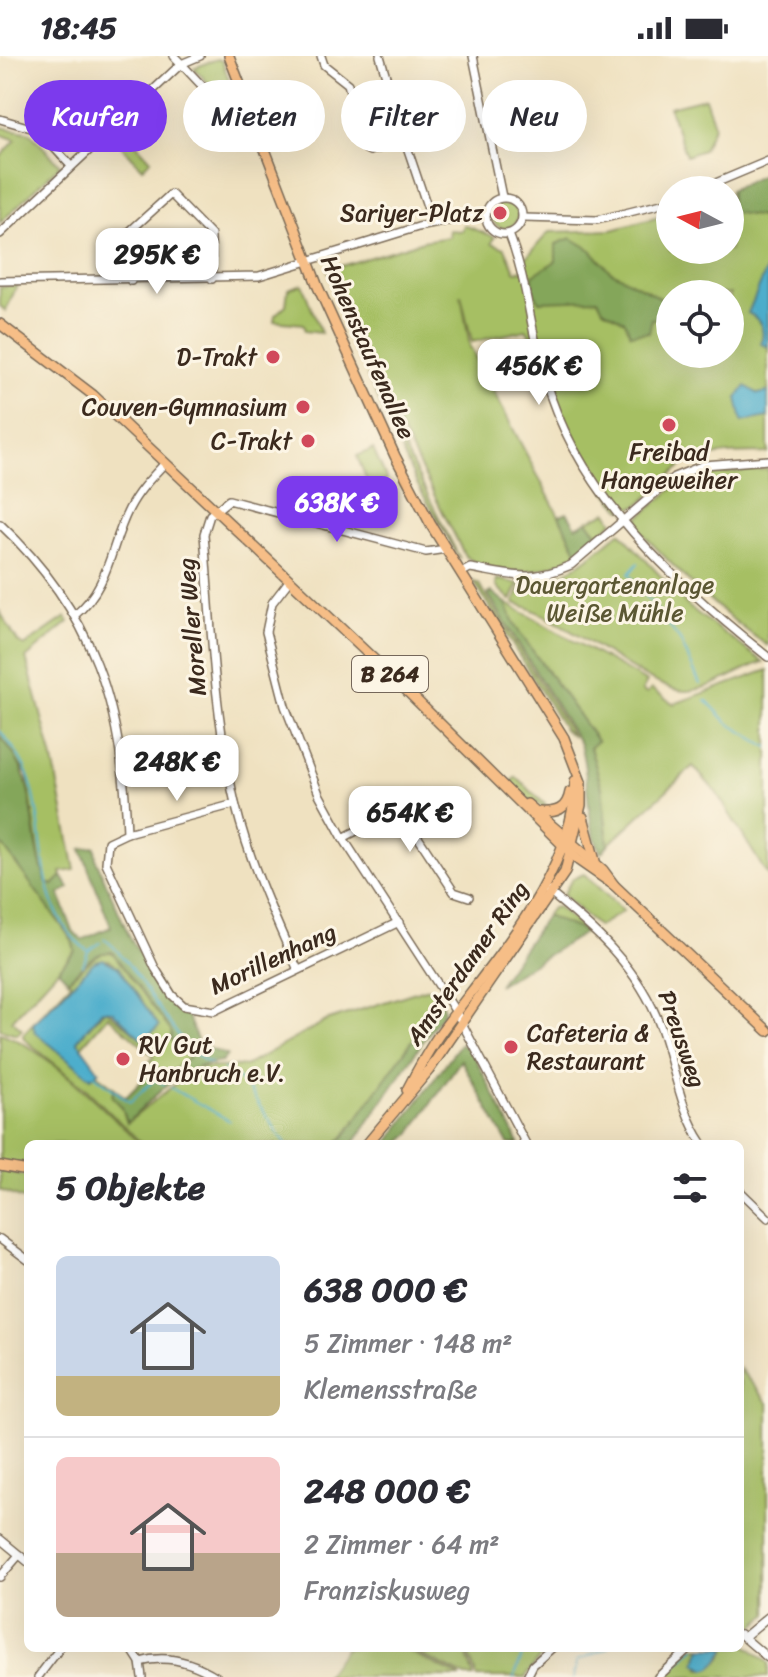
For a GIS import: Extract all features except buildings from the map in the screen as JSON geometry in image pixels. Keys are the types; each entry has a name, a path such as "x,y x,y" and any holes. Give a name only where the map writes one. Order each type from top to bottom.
{"main road":[{"name":"Hohenstaufenallee","path":"229,56 238,80"},
{"name":"Hohenstaufenallee","path":"267,152 308,261 395,456 446,549 564,738 574,771 575,799 569,844"},
{"name":"B 264","path":"0,324 93,395 768,1031"},
{"name":"Hohenstaufenallee","path":"569,844 581,805 581,782 574,771"},
{"path":"539,812 556,812 565,806 574,771"},
{"name":"B 264","path":"521,800 539,812 569,844 596,864 614,885"},
{"path":"581,805 584,832 596,864"},
{"name":"Amsterdamer Ring","path":"370,1140 429,1070 461,1023 547,891 569,844"},
{"name":"Amsterdamer Ring","path":"395,1110 440,1033 547,891"},
{"path":"0,1166 24,1170"}],"street":[{"path":"174,56 196,80"},
{"path":"0,234 181,64 200,56"},
{"path":"321,56 324,65 343,80"},
{"path":"380,56 387,80"},
{"path":"473,56 502,197"},
{"path":"0,119 38,130 71,166"},
{"path":"409,152 433,224"},
{"path":"732,176 768,161"},
{"path":"131,281 129,232 171,194 211,235 212,279"},
{"path":"502,197 516,201 523,218 518,229 509,234 493,231 486,214 491,203 502,197"},
{"path":"523,218 597,220 656,205"},
{"path":"0,281 131,281 259,276 433,224 486,214"},
{"path":"509,234 544,378 571,442 623,520 694,597 768,657"},
{"path":"461,573 470,568 524,579 553,573 571,565 661,486 686,470 704,465 768,460"},
{"path":"75,615 90,603 102,584 128,512 165,463"},
{"path":"214,510 229,500 426,552 446,549"},
{"name":"Moreller Weg","path":"214,510 204,534 217,698 235,804 266,901 298,970"},
{"path":"0,524 41,567 75,615 91,646 115,718 125,767 127,833 235,804"},
{"path":"289,581 269,609 268,642 285,706 319,794 343,838 456,1012 524,1140"},
{"path":"343,838 396,810 404,816 454,892 469,897"},
{"name":"Morillenhang","path":"127,833 108,842 106,863 155,968 172,995 184,1006 214,1011 399,922"},
{"name":"Preusweg","path":"547,891 617,952 644,988 662,1028 679,1093 701,1140"},
{"path":"744,1195 768,1218"},
{"path":"0,1239 24,1257"},
{"path":"0,1539 24,1559"},
{"path":"0,1577 19,1555"},
{"path":"744,1635 768,1617"},
{"path":"744,1638 768,1658"},
{"path":"38,1677 57,1652"},
{"path":"134,1652 140,1662 142,1677"},
{"path":"527,1677 533,1665 548,1652"},
{"path":"658,1677 685,1652"},
{"path":"140,1662 154,1658 179,1660 217,1677"}],"green space":[{"path":"217,59 222,61 229,80 205,80 194,68"},
{"path":"705,98 714,125 703,150 686,156 669,107"},
{"path":"0,127 24,132 24,152 48,152 60,165 0,223 0,157 16,140 0,134"},
{"path":"127,152 144,152 151,160 142,168"},
{"path":"768,172 768,218 744,214 744,184"},
{"path":"768,174 768,453 696,459 679,468 648,498 622,510 603,488 578,444 558,402 543,357 526,330 472,342 461,295 470,347 578,552 551,566 522,571 507,571 478,563 465,556 383,394 328,270 423,241 450,237 449,230 462,231 464,225 495,237 492,243 505,248 515,271 524,270 523,261 549,232 612,230 656,218 656,264 744,264 744,184"},
{"path":"505,202 514,206 518,215 514,224 505,228 496,224 492,215 496,206"},
{"path":"571,238 591,250 610,271 656,295 656,319 652,319 649,332 630,334 625,321 603,309 598,299 539,301 532,288 533,275 556,261 556,244"},
{"path":"302,284 321,333 305,331 303,324 274,321 275,315 286,305 288,289"},
{"path":"17,285 6,311 0,306 0,287"},
{"path":"367,375 460,559 416,482"},
{"path":"373,449 387,480 370,488 357,456"},
{"path":"768,469 768,646 683,575 637,527 637,519 678,484 694,476"},
{"path":"567,512 576,527 587,521 597,533 578,552 559,516"},
{"path":"607,512 613,522 597,535 587,521"},
{"name":"Dauergartenanlage Weiße Mühle","path":"620,532 689,607 763,662 697,690 672,689 629,667 556,622 514,603 522,584 551,578 576,567"},
{"path":"497,579 519,584 511,600 496,586"},
{"path":"474,582 479,584 573,737 564,729"},
{"path":"492,592 506,603 515,626 597,741 590,748 602,788 608,845 601,853 592,828 580,744 488,594"},
{"path":"506,603 647,682 642,691 647,694 651,689 674,704 768,670 768,876 716,792 693,766 608,845 602,788 590,747 597,741 515,626"},
{"path":"0,612 18,642 24,646 66,617 69,622 26,658 52,755 75,870 61,872 62,876 53,885 47,883 41,867 27,775 0,736"},
{"path":"0,736 13,753 28,789 47,883 53,885 62,876 69,888 59,894 73,931 82,940 111,927 81,849 95,847 96,860 130,938 167,999 188,1017 199,1045 227,1055 222,1062 181,1075 127,1123 122,1107 112,1096 114,1089 126,1097 156,1067 166,1076 189,1058 171,1039 171,1031 112,952 93,957 68,980 58,970 75,951 72,940 0,842"},
{"path":"516,777 551,810 524,798 512,781"},
{"path":"0,842 72,939 75,951 12,1020 22,1029 17,1034 0,1029"},
{"path":"584,874 623,911 598,927 563,895 572,879"},
{"path":"557,907 586,932 546,916"},
{"path":"546,916 586,932 498,985"},
{"path":"101,952 112,952 171,1031 171,1040 189,1058 166,1076 150,1061 154,1056 108,1016 80,1048 78,1039 105,1009 143,1040 159,1026 118,967 109,960 97,960 35,1032 91,1078 99,1071 96,1074 116,1089 112,1096 122,1107 127,1123 195,1068 245,1066 326,1021 428,988 441,1000 341,1140 138,1140 85,1088 24,1039 23,1034 71,983 68,980"},
{"path":"441,1000 444,1011 356,1140 340,1140"},
{"path":"0,1033 18,1040 55,1066 137,1140 24,1140 24,1167 0,1161"},
{"path":"460,1044 472,1052 517,1140 506,1140 461,1060 409,1135 403,1140 390,1140"},
{"path":"0,1170 24,1175 24,1199 0,1190"},
{"path":"744,1374 768,1403 768,1614 745,1634"},
{"path":"744,1643 768,1663 768,1677 661,1677 688,1652 700,1652 697,1658 700,1669 709,1668 724,1652 744,1652"},
{"path":"342,1652 410,1652 461,1677 325,1677"},
{"path":"415,1652 465,1652 474,1677 466,1677"},
{"path":"468,1652 544,1652 525,1677 477,1677"}],"water":[{"path":"768,266 768,347 761,344 759,322 748,313"},
{"path":"746,386 758,394 768,392 768,417 742,422 737,398"},
{"path":"103,959 118,967 159,1026 143,1040 112,1011 102,1010 77,1041 99,1071 91,1078 35,1032 33,1024 94,962"},
{"path":"700,1652 724,1652 712,1668 706,1670 696,1664"}],"waterway":[{"path":"638,563 629,574 680,640 700,684"},
{"path":"706,700 728,723 768,747"},
{"path":"0,731 22,762 34,795 44,867 57,913 70,934 88,951 100,943"},
{"path":"104,939 128,964 184,1043 211,1063"},
{"path":"83,965 88,951"},
{"path":"224,1069 244,1083 283,1140"},
{"path":"94,1075 130,1102 155,1079 164,1084"},
{"path":"171,1088 230,1121"},
{"path":"514,1677 523,1652"},
{"path":"574,1677 577,1661 599,1652"},
{"path":"665,1677 691,1652"}],"place":[{"name":"Sariyer-Platz","path":"500,213"},
{"name":"D-Trakt","path":"273,357"},
{"name":"Couven-Gymnasium","path":"303,407"},
{"name":"Freibad Hangeweiher","path":"669,425"},
{"name":"C-Trakt","path":"308,441"},
{"name":"Cafeteria & Restaurant","path":"511,1047"},
{"name":"RV Gut Hanbruch e.V.","path":"123,1059"}]}
